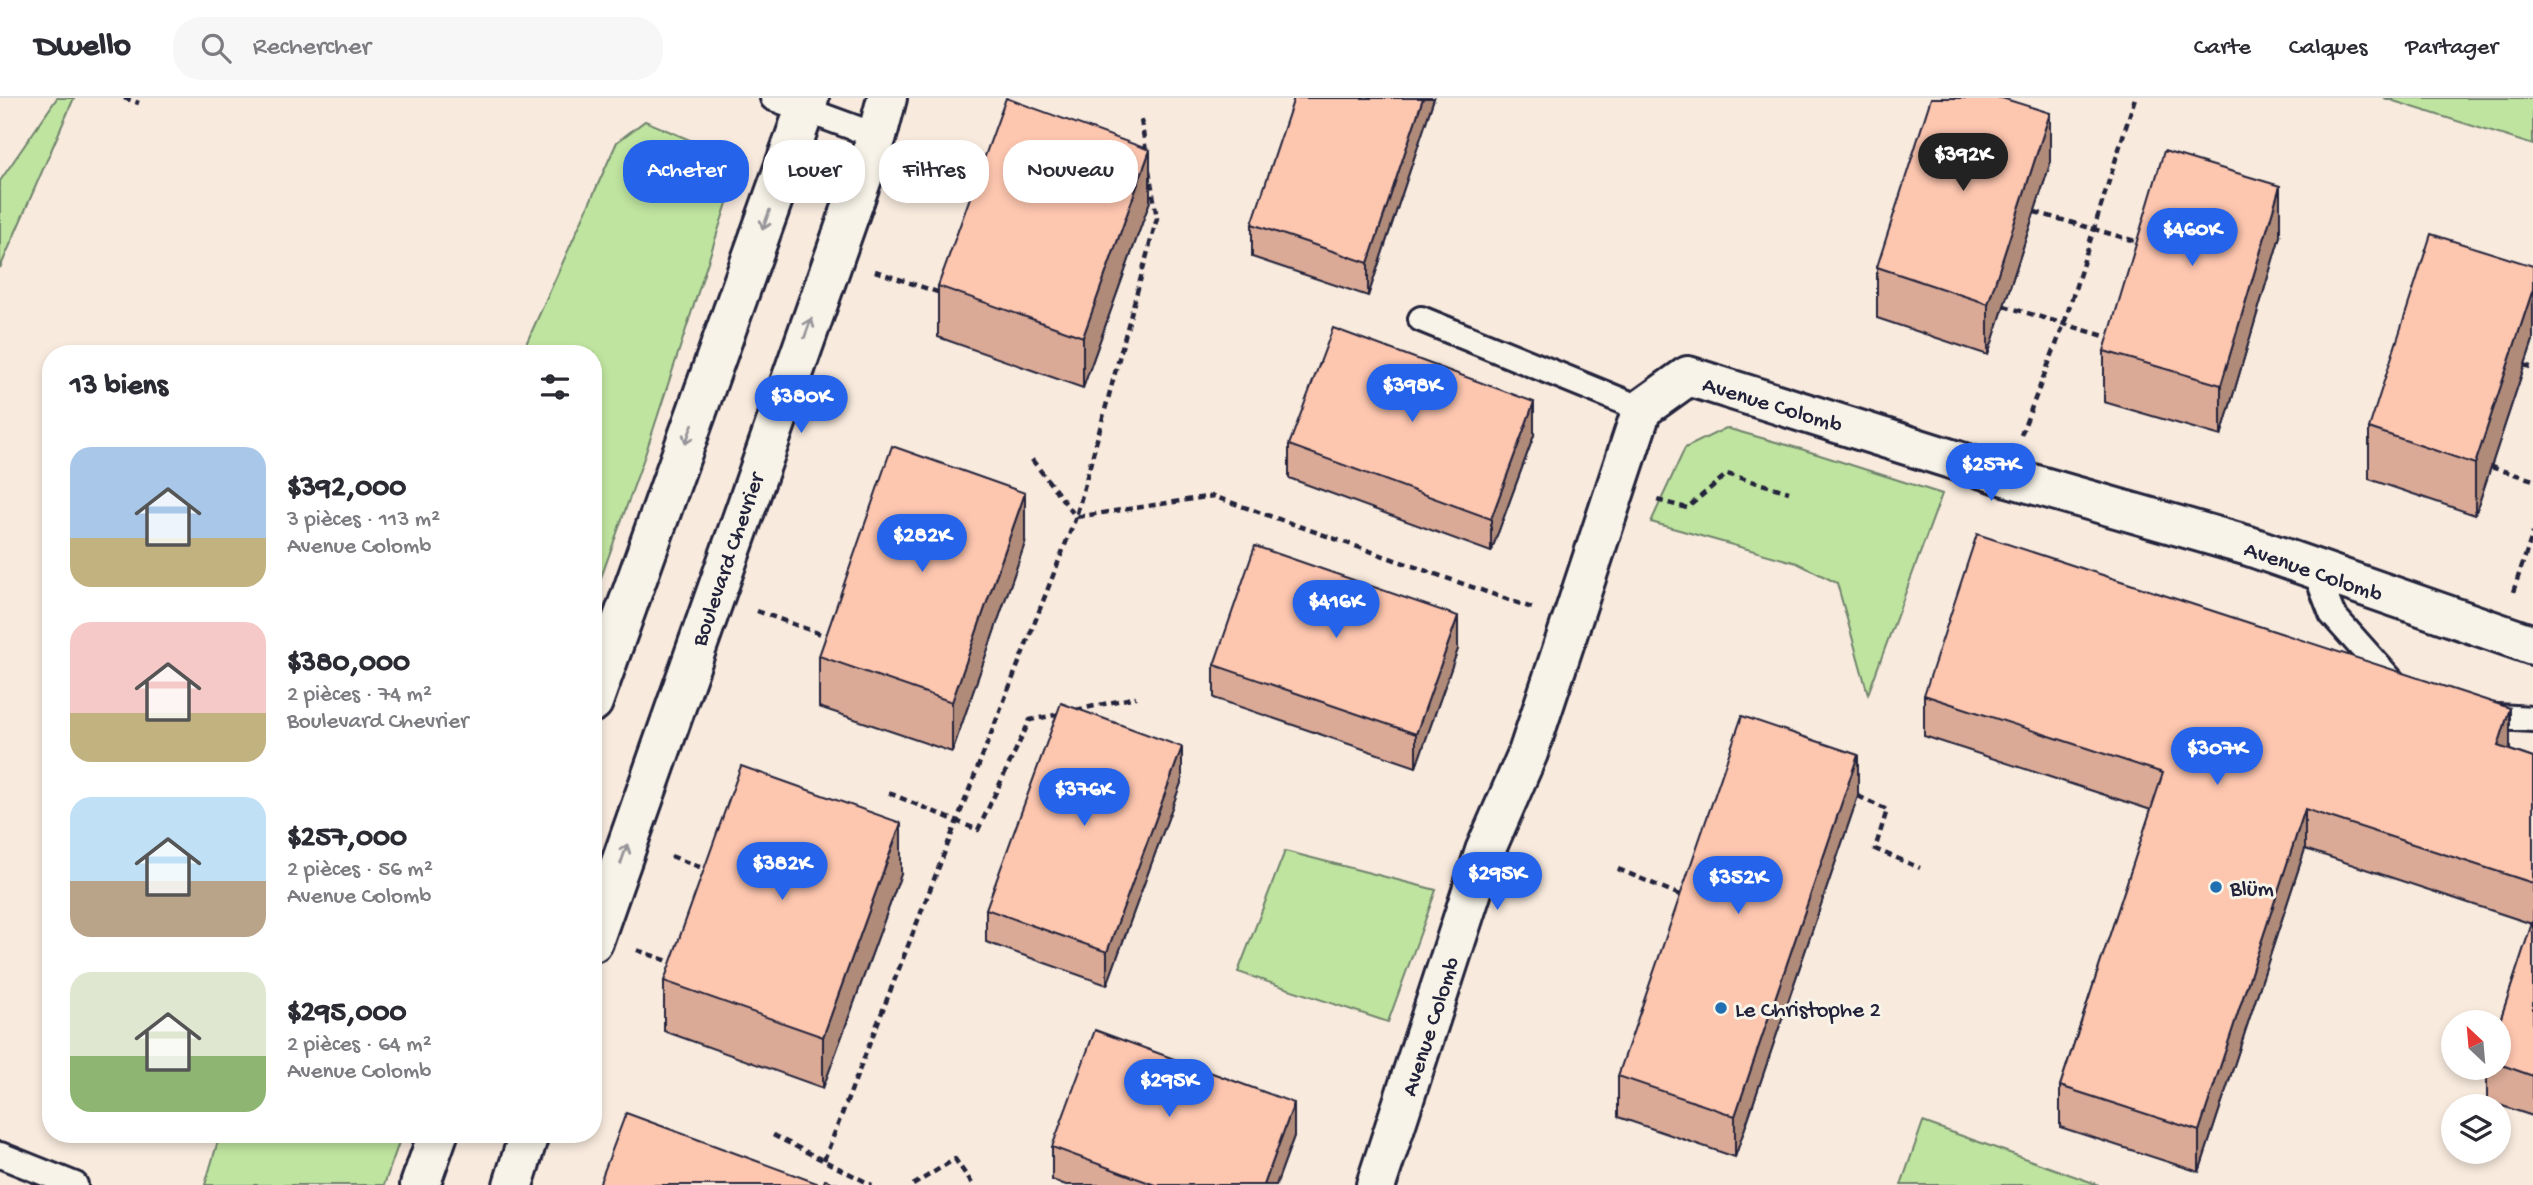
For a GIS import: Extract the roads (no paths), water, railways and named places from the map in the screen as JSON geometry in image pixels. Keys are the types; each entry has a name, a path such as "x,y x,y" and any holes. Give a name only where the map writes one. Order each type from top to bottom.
{"street":[{"name":"Boulevard Chevrier","path":"602,916 877,136 887,98"},
{"path":"602,675 796,102"},
{"name":"Avenue Colomb","path":"1376,1185 1485,851 1528,753 1642,409 1688,376 2005,476 2249,546 2516,640"},
{"path":"420,1185 435,1143"},
{"path":"513,1185 526,1143"}],"lane":[{"path":"796,102 877,136"},
{"path":"1421,319 1642,409"},
{"path":"2315,570 2332,614 2350,637 2396,688 2421,696"},
{"path":"2459,709 2484,718 2533,719"},
{"path":"0,1156 75,1185"}],"place":[{"name":"Blüm","path":"2216,887"},
{"name":"Le Christophe 2","path":"1721,1008"}]}
